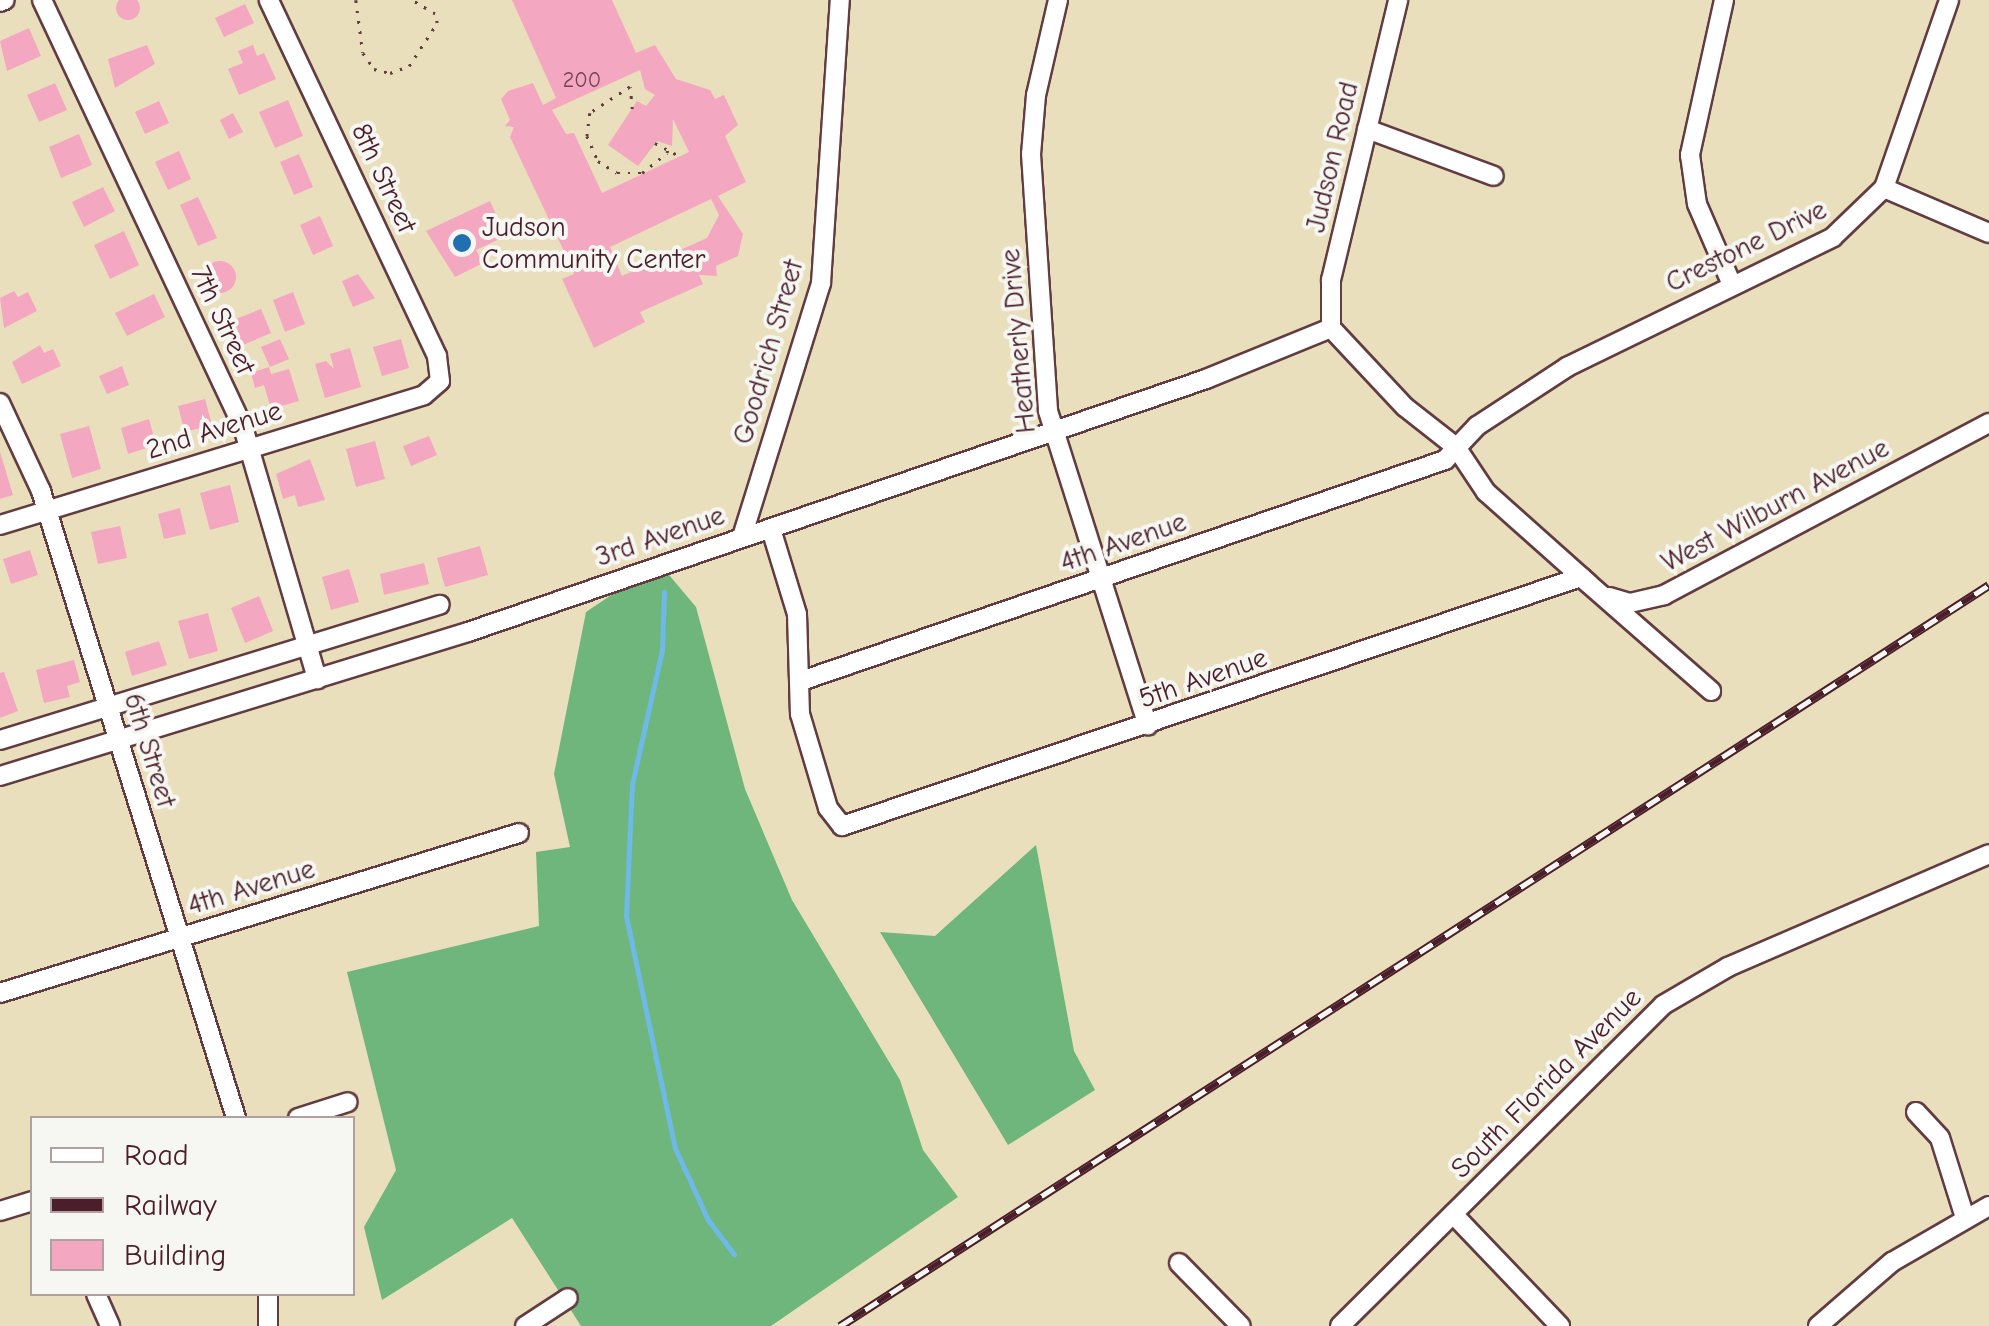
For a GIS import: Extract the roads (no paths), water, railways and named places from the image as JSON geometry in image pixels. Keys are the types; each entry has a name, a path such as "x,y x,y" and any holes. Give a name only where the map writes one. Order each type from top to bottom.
{"street":[{"name":"7th Street","path":"42,0 248,449 317,679"},
{"name":"8th Street","path":"269,0 437,356 440,381"},
{"name":"Goodrich Street","path":"742,536 821,283 840,0"},
{"name":"Heatherly Drive","path":"1058,0 1036,95 1031,154 1052,431 1148,726"},
{"name":"Judson Road","path":"1332,328 1331,280 1398,0"},
{"path":"1724,0 1690,155 1697,204 1732,286"},
{"name":"Crestone Drive","path":"1456,446 1567,366 1834,237 1884,188 1949,0"},
{"path":"1367,130 1494,176"},
{"path":"1884,188 1989,233"},
{"name":"3rd Avenue","path":"0,776 317,679 772,528 1297,346 1332,328"},
{"name":"West Wilburn Avenue","path":"1332,328 1405,407 1456,446 1486,492 1580,577 1623,602 1664,596 1989,423"},
{"name":"2nd Avenue","path":"0,525 424,395 440,381"},
{"name":"6th Street","path":"0,403 47,510 235,1116"},
{"name":"4th Avenue","path":"801,681 1420,471 1445,460 1456,446"},
{"path":"772,528 797,614 801,681"},
{"path":"1580,577 1711,691"},
{"name":"5th Avenue","path":"801,681 800,714 828,808 842,826 1148,726 1580,577"},
{"path":"0,740 440,605"},
{"name":"4th Avenue","path":"0,993 519,834"},
{"name":"South Florida Avenue","path":"1340,1326 1663,1005 1728,967 1989,854"},
{"path":"304,1116 348,1102"},
{"path":"1916,1112 1940,1138 1966,1218"},
{"path":"0,1211 30,1202"},
{"path":"1818,1326 1892,1262 1989,1206"},
{"path":"1453,1214 1560,1326"},
{"path":"1179,1263 1241,1326"},
{"path":"97,1296 110,1326"},
{"path":"268,1296 268,1326"},
{"path":"526,1326 568,1298"}],"waterway":[{"path":"664,592 662,650 632,784 626,916 675,1148 708,1220 734,1254"}],"railway":[{"path":"840,1326 1989,585"}],"place":[{"name":"Judson Community Center","path":"462,243"}]}
